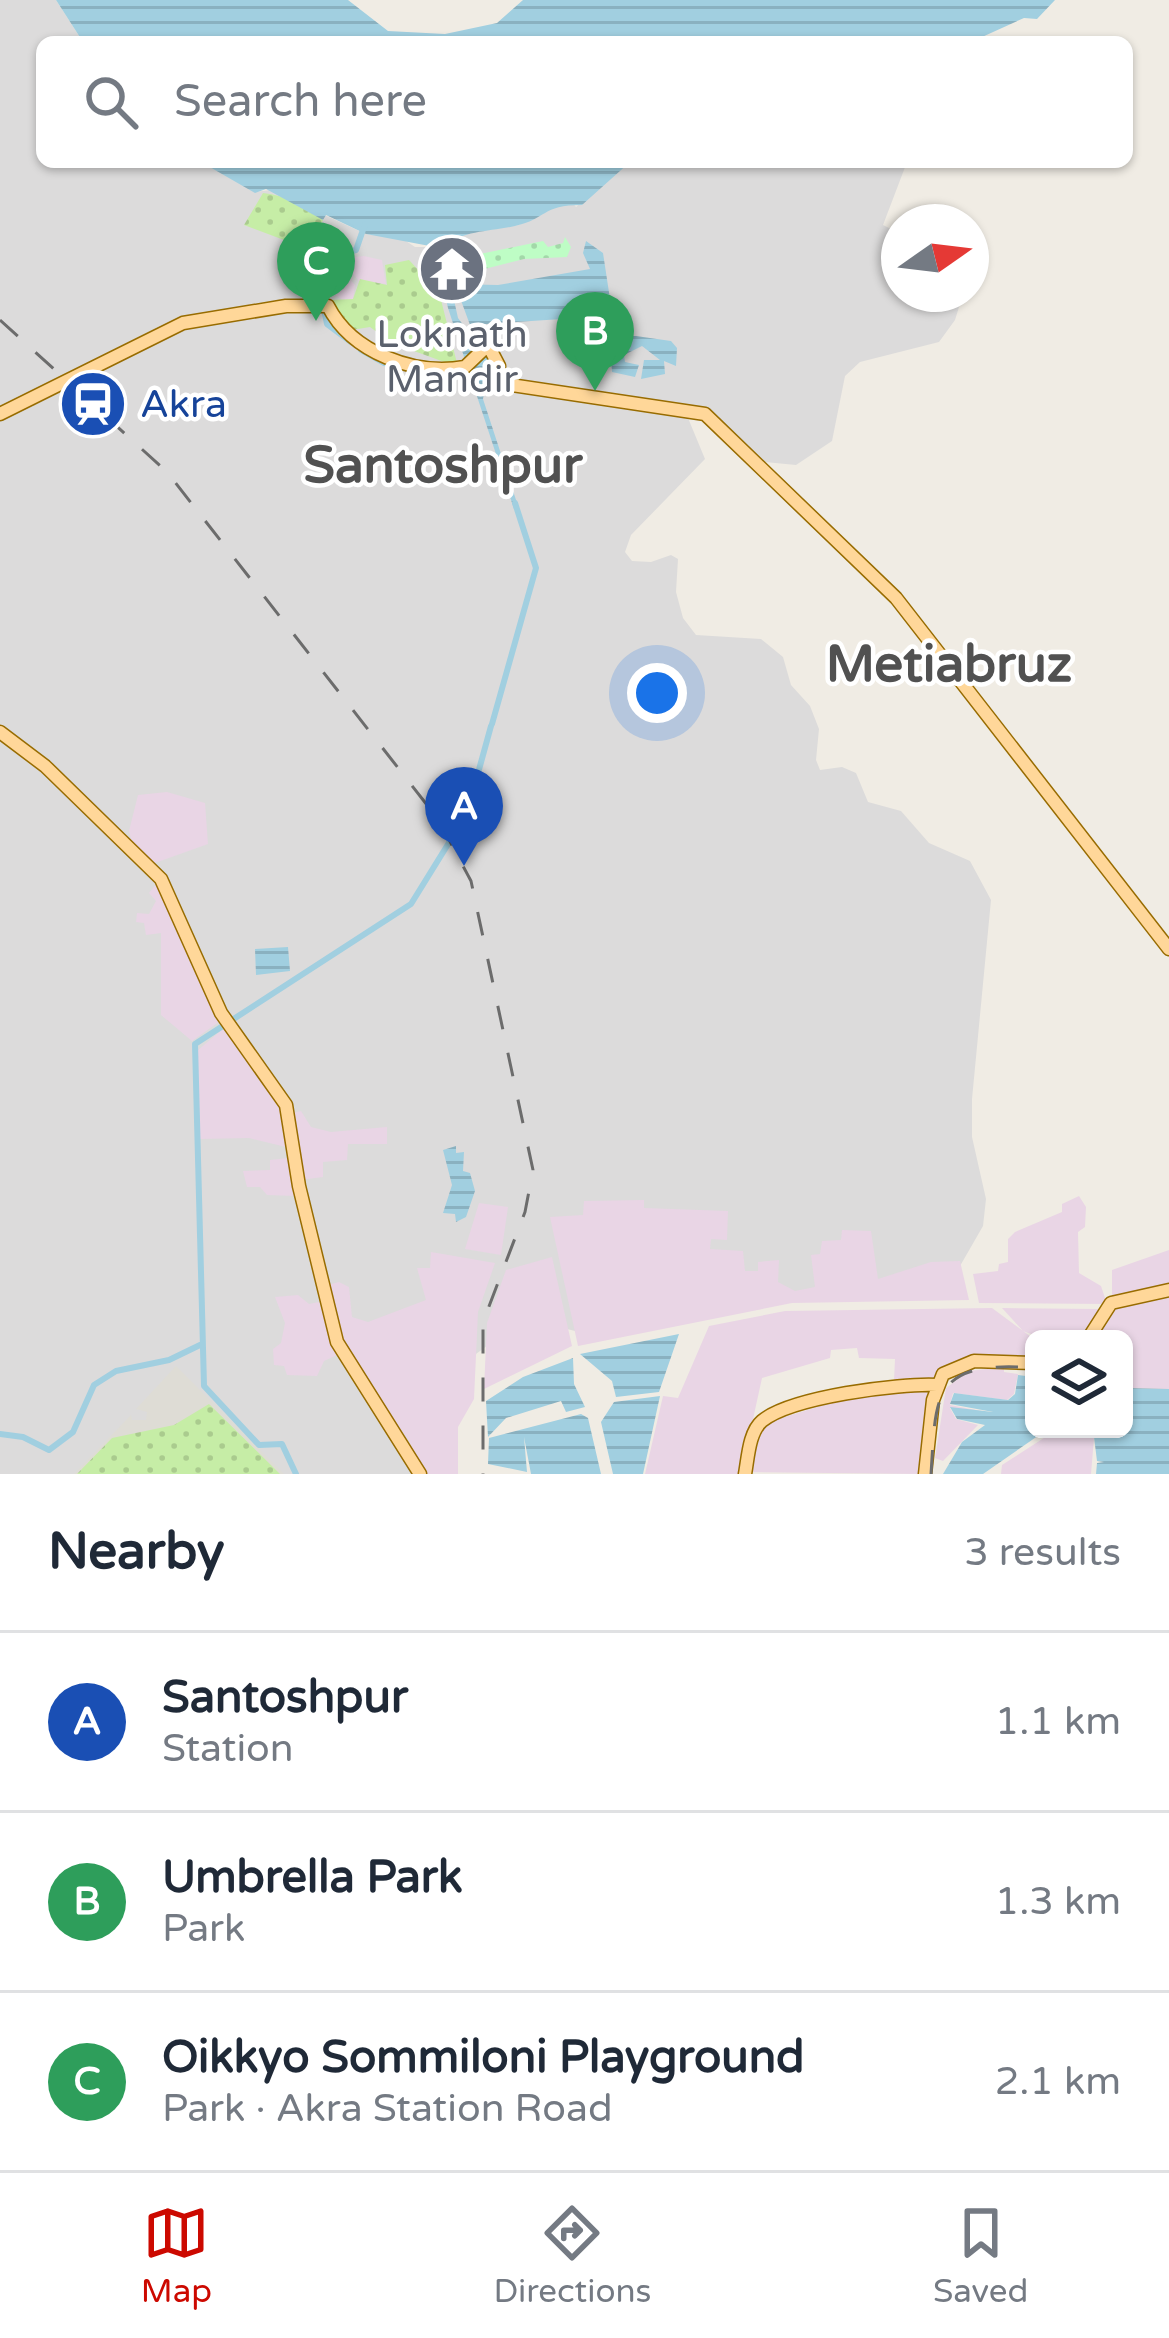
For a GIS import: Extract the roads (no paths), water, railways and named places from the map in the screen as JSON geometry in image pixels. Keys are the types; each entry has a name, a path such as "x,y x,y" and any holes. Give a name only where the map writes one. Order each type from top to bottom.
{"main road":[{"path":"0,414 180,324 286,306 321,306 382,356 439,370 478,354 499,366 498,383 705,414 896,598 1169,949"},
{"path":"0,732 45,766 161,879 221,1013 285,1101 337,1342 418,1470"},
{"path":"1093,1330 1106,1309 1169,1290"},
{"path":"925,1474 937,1385 944,1373 965,1362 1025,1363"},
{"path":"746,1474 754,1431 764,1419 895,1387 937,1385"}],"water":[{"path":"56,0 348,0 388,31 445,34 497,23 523,0 1055,0 1037,19 1024,18 984,36 79,36"},
{"path":"211,168 623,168 582,205 559,207 525,223 469,234 442,246 458,318 490,361 483,399 518,506 514,509 448,308 435,247 366,234 326,215 323,220 266,189 255,193"},
{"path":"586,241 603,253 612,312 608,316 470,325 455,284 498,285 590,269 583,253"},
{"path":"609,336 671,341 677,348 676,366 664,361 665,374 641,379 644,360 660,360 642,346 624,355 625,362 639,365 635,377 612,372"},
{"path":"288,947 290,971 256,975 255,949"},
{"path":"456,1146 456,1153 464,1152 463,1171 470,1173 475,1191 466,1217 456,1222 455,1214 443,1213 452,1185 443,1150"},
{"path":"679,1334 659,1392 616,1397 612,1381 580,1354"},
{"path":"573,1358 574,1384 585,1407 566,1412 561,1401 506,1418 488,1437 486,1401 523,1377"},
{"path":"1018,1375 1025,1376 1025,1438 1035,1438 983,1474 943,1474 962,1442 985,1425 957,1419 950,1407 993,1412 950,1404 954,1393 1008,1400 1015,1394"},
{"path":"1133,1388 1169,1389 1169,1474 1096,1474 1097,1463 1104,1462 1097,1461 1094,1438 1133,1438"},
{"path":"660,1396 643,1474 613,1474 601,1422 614,1402"},
{"path":"581,1414 588,1418 601,1474 531,1474 524,1437 527,1472 488,1464 489,1438"}],"waterway":[{"path":"351,342 327,324 317,275 330,256 356,250 365,224"},
{"path":"361,350 384,363"},
{"path":"492,724 536,568 515,503"},
{"path":"452,839 464,824 491,726"},
{"path":"296,1474 282,1444 259,1445 204,1386 195,1044 411,904 450,841"},
{"path":"0,1434 23,1437 49,1450 73,1432 94,1385 116,1371 169,1360 200,1345"}],"railway":[{"path":"0,320 167,472 438,819 471,881 533,1170 525,1212 483,1322 483,1474"},
{"path":"931,1474 934,1426 944,1392 968,1372 1018,1367"}],"place":[{"name":"Loknath Mandir","path":"452,269"},
{"name":"Oikkyo Sommiloni Playground","path":"316,321"},
{"name":"Umbrella Park","path":"595,391"},
{"name":"Akra","path":"93,404"},
{"name":"Santoshpur","path":"464,866"}],"district":[{"name":"Santoshpur","path":"443,466"},
{"name":"Metiabruz","path":"949,665"}]}
